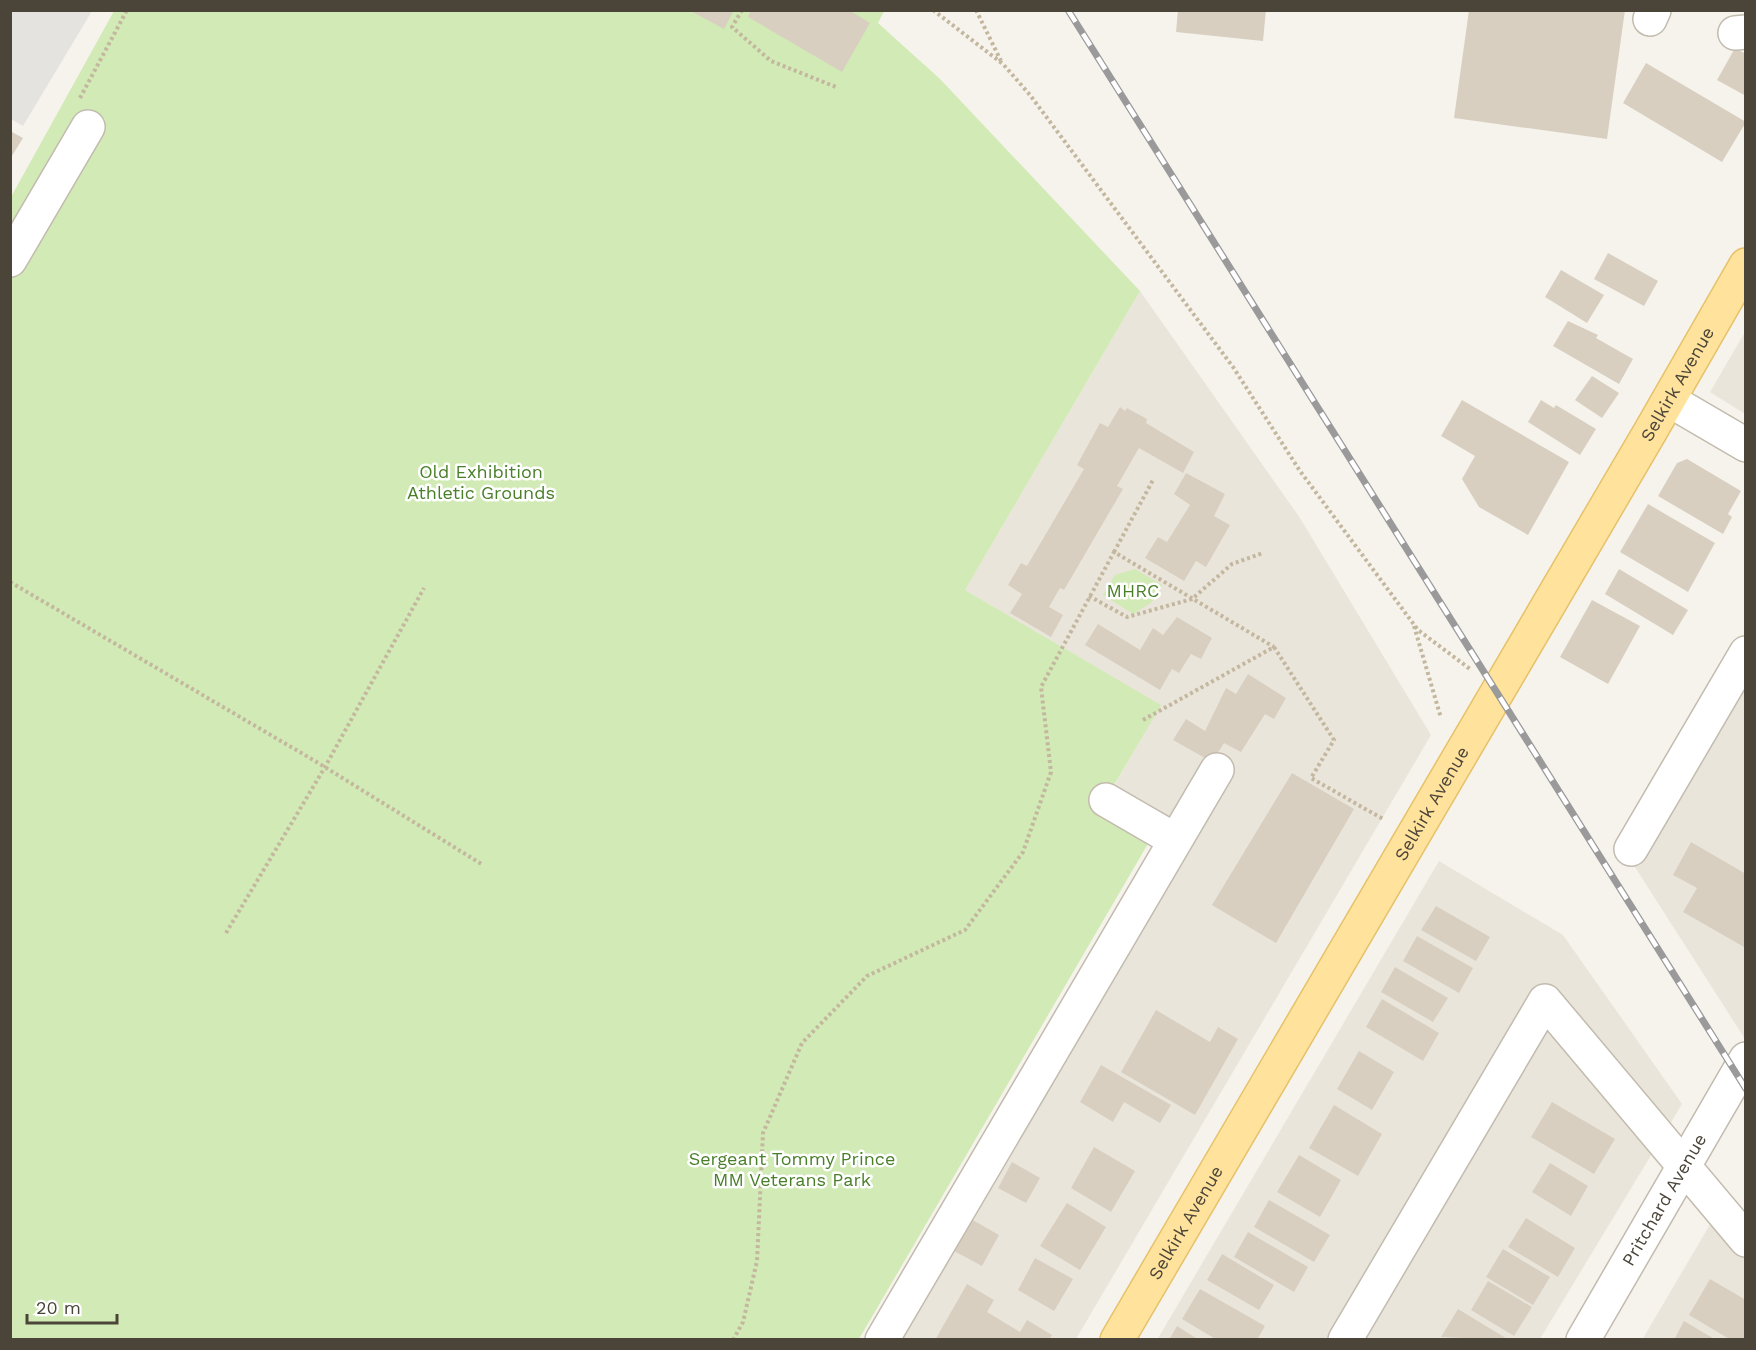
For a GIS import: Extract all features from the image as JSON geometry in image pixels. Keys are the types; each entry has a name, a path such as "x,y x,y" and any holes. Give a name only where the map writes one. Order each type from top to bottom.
{"main road":[{"name":"Selkirk Avenue","path":"1117,1340 1746,265"}],"street":[{"path":"10,260 88,127"},
{"path":"1668,400 1746,445"},
{"path":"1631,849 1746,653"},
{"path":"882,1340 1217,770"},
{"path":"1106,800 1175,840"},
{"path":"1345,1340 1545,1001 1746,1240"},
{"name":"Pritchard Avenue","path":"1583,1340 1746,1059"}],"path":[{"path":"88,127 79,95 127,10"},
{"path":"742,10 732,27 771,61 836,87"},
{"path":"933,10 1003,64 1030,94 1233,366 1300,471 1418,630 1470,669"},
{"path":"976,10 1003,64"},
{"path":"733,1340 743,1322 756,1261 763,1133 802,1043 867,976 965,930 1023,852 1051,772 1041,687 1153,480"},
{"path":"1114,552 1274,647 1334,740 1311,778 1383,819"},
{"path":"1089,596 1127,617 1192,598 1232,564 1263,553"},
{"path":"10,582 325,767 483,865"},
{"path":"226,933 325,767 423,588"},
{"path":"1413,622 1441,718"},
{"path":"1143,720 1274,647"}],"shaded area":[{"path":"11,10 92,11 23,126 11,119"},
{"path":"1140,291 1300,518 1431,735 1076,1339 896,1340 1192,835 1113,788 1160,705 965,590"},
{"path":"1745,332 1745,414 1710,392"},
{"path":"1745,671 1745,1039 1633,864"},
{"path":"1439,861 1563,935 1682,1104 1540,1339 1157,1340"},
{"path":"1725,1199 1745,1223 1745,1339 1642,1340"}],"green space":[{"name":"Old Exhibition Athletic Grounds","path":"114,11 884,11 878,23 940,79 1140,291 965,590 1161,705 1113,787 1163,818 859,1339 11,1340 11,197"},
{"name":"MHRC","path":"1135,569 1162,585 1152,602 1133,614 1103,595 1115,575"}],"building":[{"path":"689,10 734,10 724,29"},
{"path":"751,10 849,10 870,23 842,72 748,17"},
{"path":"1178,10 1266,10 1263,41 1176,32"},
{"path":"1469,10 1625,10 1607,139 1454,118"},
{"path":"1735,48 1746,54 1746,96 1717,80"},
{"path":"1646,63 1746,122 1722,162 1623,103"},
{"path":"10,131 23,138 10,159"},
{"path":"1608,253 1658,281 1644,306 1594,279"},
{"path":"1561,270 1604,295 1587,323 1545,297"},
{"path":"1568,321 1598,335 1596,338 1633,359 1619,384 1553,346"},
{"path":"1592,376 1619,393 1602,418 1575,400"},
{"path":"1462,400 1569,462 1528,535 1479,507 1462,479 1475,456 1441,436"},
{"path":"1541,400 1554,408 1556,405 1596,429 1580,455 1528,422"},
{"path":"1120,407 1125,411 1127,408 1147,419 1146,423 1194,452 1183,473 1139,448 1117,486 1123,489 1064,590 1060,588 1049,607 1063,615 1051,637 1010,613 1022,594 1008,585 1021,563 1027,566 1084,469 1077,465 1100,423 1108,427"},
{"path":"1687,459 1741,491 1728,514 1732,517 1723,534 1658,496 1677,463"},
{"path":"1186,473 1225,494 1214,516 1230,525 1206,567 1196,561 1184,581 1145,558 1158,537 1167,542 1190,505 1174,494"},
{"path":"1648,504 1715,543 1688,592 1620,552"},
{"path":"1619,569 1688,610 1673,635 1605,594"},
{"path":"1592,600 1640,626 1608,684 1560,657"},
{"path":"1177,617 1212,638 1201,659 1191,654 1179,673 1172,669 1160,690 1085,645 1098,624 1140,650 1153,628 1163,635"},
{"path":"1248,674 1286,698 1274,719 1265,714 1241,752 1224,743 1212,762 1173,740 1186,719 1205,731 1226,688 1236,694"},
{"path":"1292,773 1354,809 1276,943 1212,905"},
{"path":"1691,842 1746,874 1744,947 1683,912 1697,888 1673,875"},
{"path":"1436,906 1490,937 1476,961 1421,930"},
{"path":"1417,936 1473,968 1459,993 1403,961"},
{"path":"1395,967 1448,998 1433,1022 1381,992"},
{"path":"1382,999 1439,1033 1423,1061 1366,1027"},
{"path":"1156,1010 1210,1042 1218,1027 1238,1039 1195,1115 1121,1072"},
{"path":"1359,1051 1394,1072 1372,1110 1337,1089"},
{"path":"1101,1065 1171,1105 1160,1123 1124,1102 1113,1122 1080,1102"},
{"path":"1552,1102 1615,1139 1594,1174 1531,1137"},
{"path":"1334,1105 1382,1134 1358,1176 1309,1148"},
{"path":"1094,1147 1135,1171 1111,1212 1071,1188"},
{"path":"1299,1155 1341,1180 1320,1217 1277,1192"},
{"path":"1012,1162 1040,1178 1026,1203 998,1188"},
{"path":"1550,1163 1588,1186 1571,1216 1532,1192"},
{"path":"1269,1200 1330,1235 1314,1262 1254,1227"},
{"path":"1067,1203 1106,1227 1080,1270 1040,1246"},
{"path":"1526,1218 1575,1248 1558,1277 1508,1247"},
{"path":"971,1219 999,1235 982,1266 954,1251"},
{"path":"1248,1232 1308,1267 1294,1292 1234,1257"},
{"path":"1503,1249 1550,1277 1533,1305 1486,1277"},
{"path":"1222,1254 1274,1285 1259,1310 1207,1280"},
{"path":"1035,1258 1073,1279 1054,1311 1018,1290"},
{"path":"1710,1279 1746,1300 1746,1340 1731,1340 1689,1315"},
{"path":"1488,1281 1532,1307 1514,1336 1471,1310"},
{"path":"967,1284 994,1300 987,1312 1020,1332 1027,1320 1052,1335 1049,1340 935,1340"},
{"path":"1200,1289 1265,1326 1257,1340 1217,1340 1182,1319"},
{"path":"1458,1309 1509,1340 1441,1337"},
{"path":"1684,1321 1716,1340 1674,1340"},
{"path":"1177,1326 1199,1340 1169,1340"}],"railway":[{"path":"1068,10 1746,1089"}],"park label":[{"name":"Sergeant Tommy Prince MM Veterans Park","path":"792,1169"}]}
